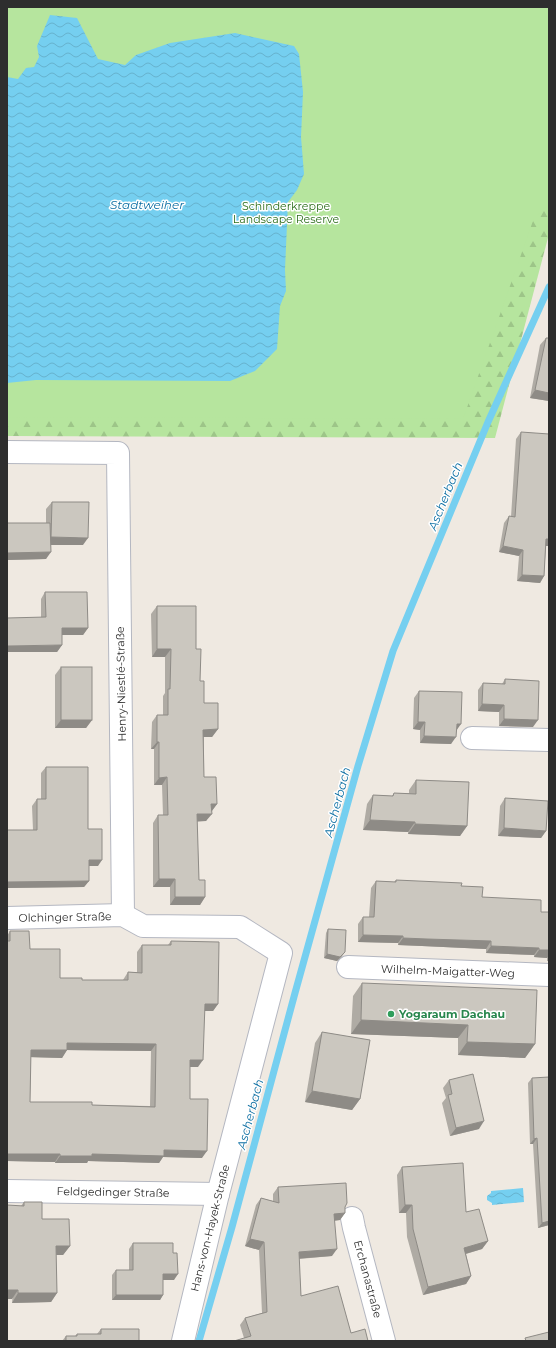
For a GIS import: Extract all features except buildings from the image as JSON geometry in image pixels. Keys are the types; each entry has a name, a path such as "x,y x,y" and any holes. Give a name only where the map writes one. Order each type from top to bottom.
{"street":[{"name":"Henry-Niestlé-Straße","path":"7,452 118,453 123,915"},
{"path":"472,738 549,740"},
{"name":"Olchinger Straße","path":"7,918 123,915 143,926 240,927 281,953"},
{"name":"Hans-von-Hayek-Straße","path":"183,1341 218,1194 281,953"},
{"name":"Wilhelm-Maigatter-Weg","path":"348,967 549,975"},
{"name":"Feldgedinger Straße","path":"7,1191 218,1194"},
{"name":"Erchanastraße","path":"352,1218 384,1341"}],"green space":[{"name":"Schinderkreppe Landscape Reserve","path":"7,7 549,7 549,204 534,218 463,419 7,417"},
{"path":"549,7 549,234 495,438 7,436 7,383"}],"water":[{"name":"Stadtweiher","path":"50,15 77,18 98,59 125,65 136,55 170,43 235,33 294,46 299,54 303,92 301,137 304,174 297,190 288,202 285,270 286,291 280,306 277,349 255,371 230,381 36,380 7,383 7,77 18,79 26,68 34,67 39,57 37,46"},
{"path":"523,1188 524,1202 492,1205 492,1203 487,1200 487,1196 491,1193 491,1191"}],"waterway":[{"name":"Ascherbach","path":"199,1341 232,1227 358,766 393,651 488,422 549,287"}],"place":[{"name":"Yogaraum Dachau","path":"391,1014"}]}
